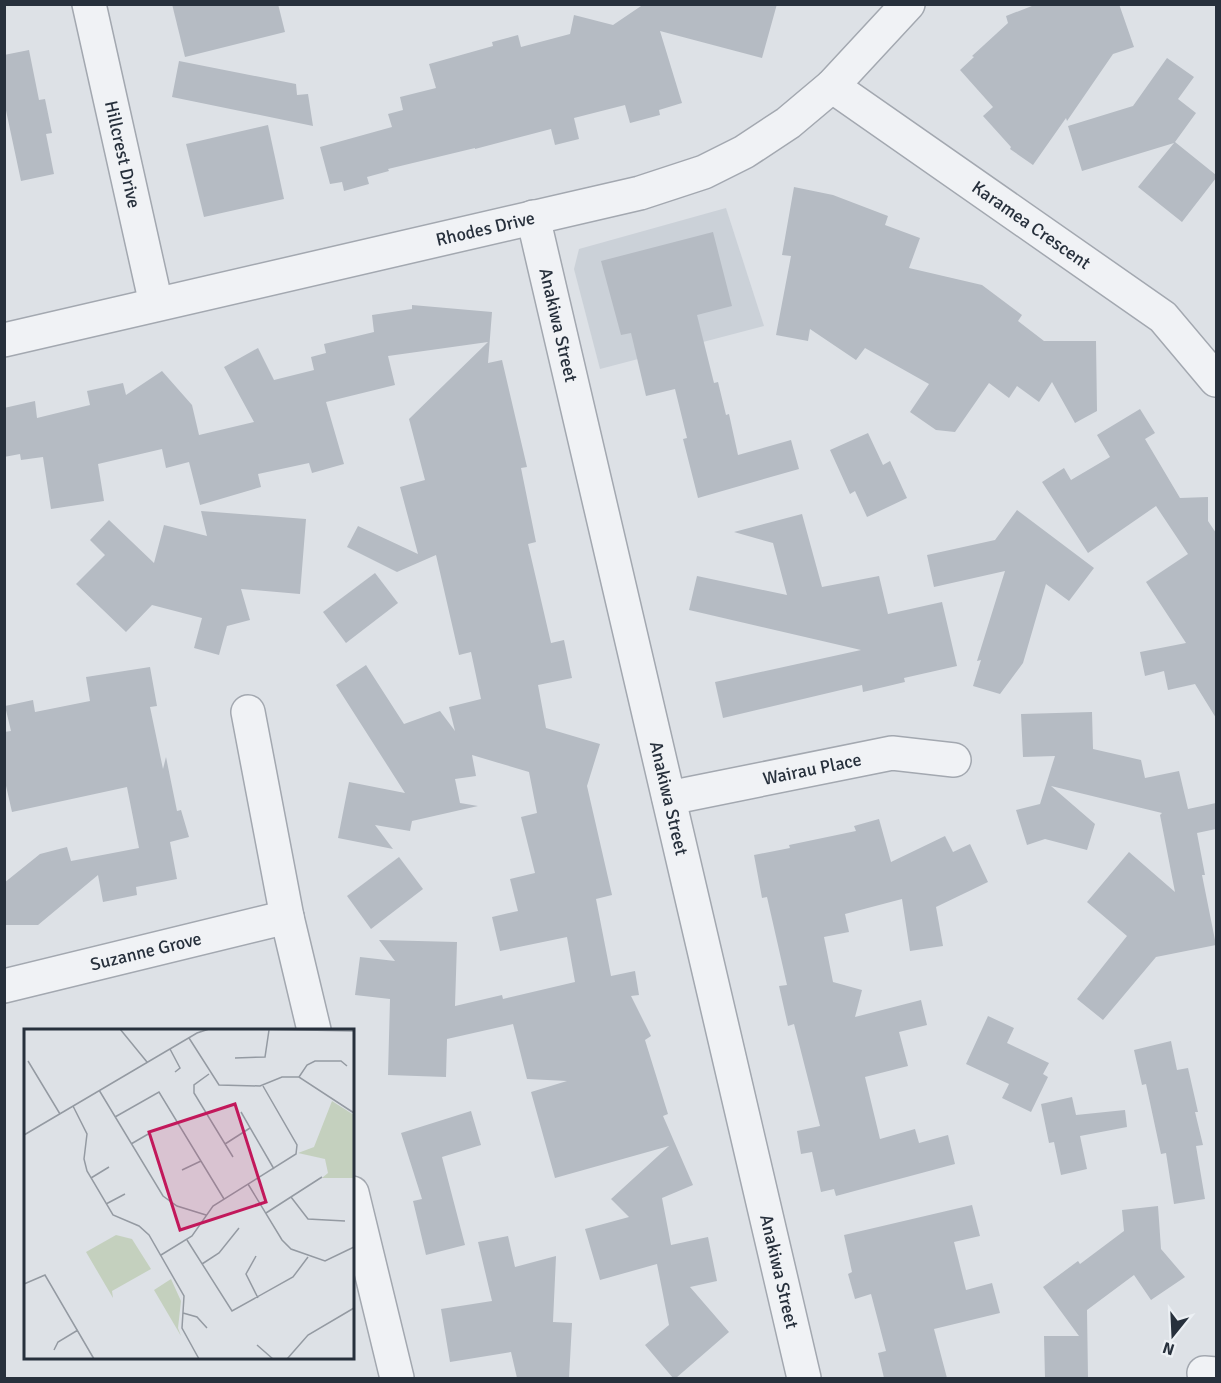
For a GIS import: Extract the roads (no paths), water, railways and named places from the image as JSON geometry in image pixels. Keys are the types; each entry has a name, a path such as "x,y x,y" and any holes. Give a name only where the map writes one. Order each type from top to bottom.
{"street":[{"name":"Hillcrest Drive","path":"89,4 156,304"},
{"name":"Rhodes Drive","path":"4,340 640,193 704,172 744,152 788,123 832,86 908,4"},
{"name":"Karamea Crescent","path":"832,86 1163,317 1216,380"},
{"name":"Anakiwa Street","path":"533,217 804,1378"},
{"path":"248,712 287,916 314,1029"},
{"name":"Wairau Place","path":"669,798 892,753 954,760"},
{"name":"Suzanne Grove","path":"4,986 287,916"},
{"path":"354,1201 397,1378"}]}
